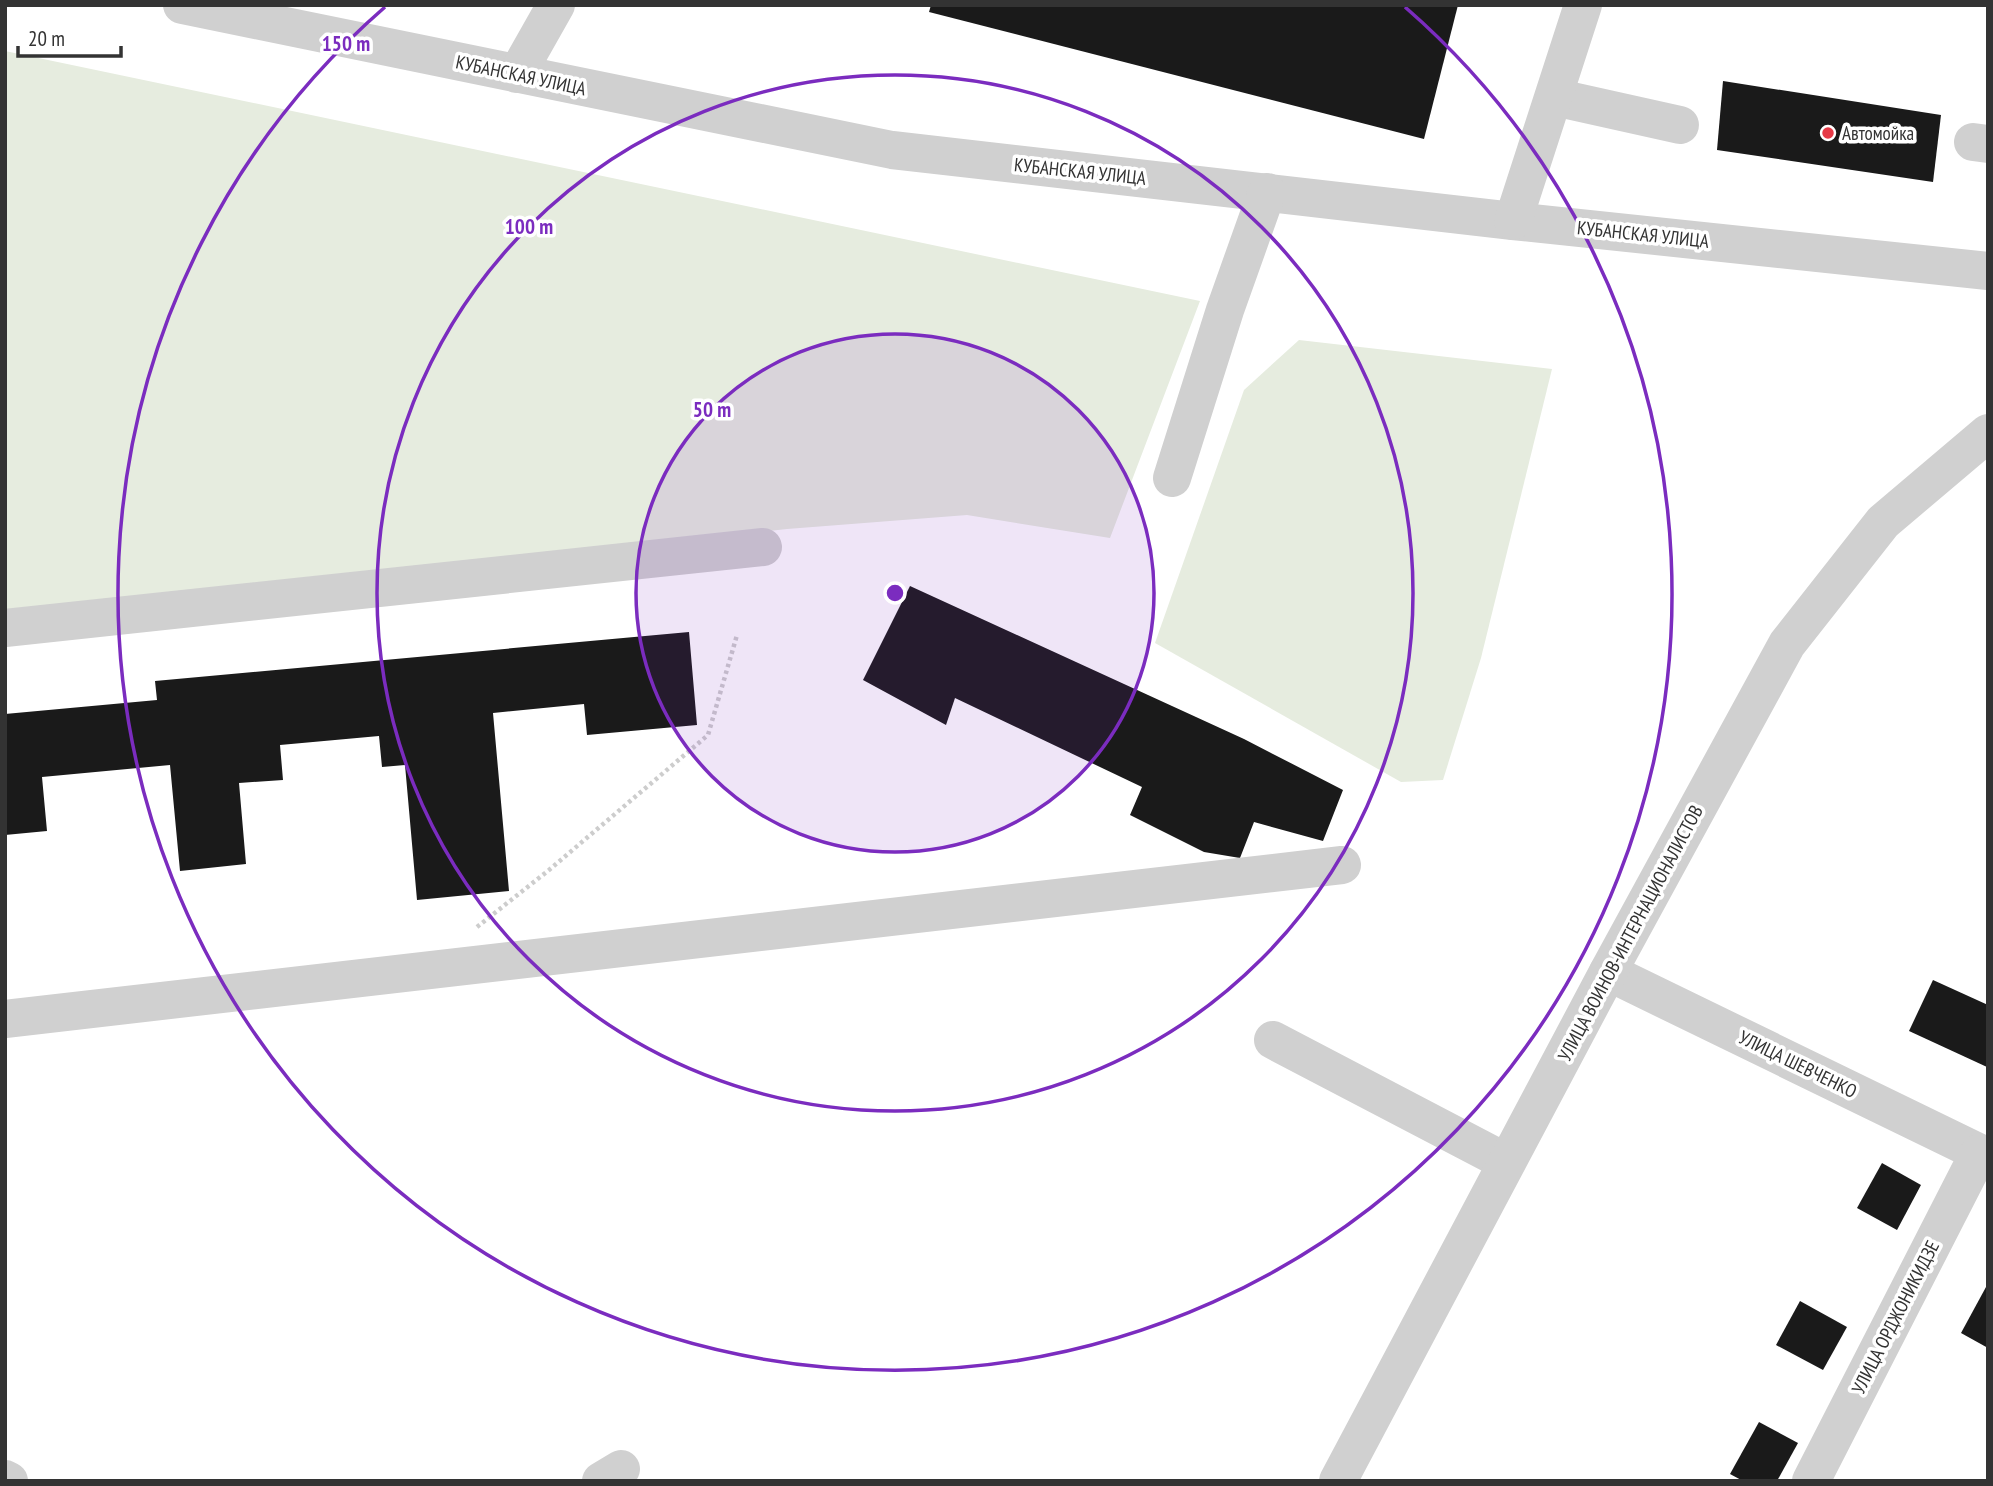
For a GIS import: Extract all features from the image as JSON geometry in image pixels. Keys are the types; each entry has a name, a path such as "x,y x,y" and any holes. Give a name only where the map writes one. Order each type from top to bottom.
{"street":[{"name":"КУБАНСКАЯ УЛИЦА","path":"182,5 892,150 1988,271"},
{"path":"517,74 556,5"},
{"path":"1513,220 1583,5"},
{"path":"1554,97 1680,125"},
{"path":"1172,478 1267,192"},
{"name":"УЛИЦА ВОИНОВ-ИНТЕРНАЦИОНАЛИСТОВ","path":"1338,1481 1506,1162 1787,644 1883,522 1988,433"},
{"path":"5,628 763,547"},
{"path":"5,1019 1342,865"},
{"name":"УЛИЦА ШЕВЧЕНКО","path":"1608,972 1983,1155"},
{"path":"1273,1040 1506,1162"},
{"name":"УЛИЦА ОРДЖОНИКИДЗЕ","path":"1811,1481 1983,1155"}],"path":[{"path":"472,930 549,870 708,735 737,635"}],"shaded area":[{"path":"5,51 1200,301 1110,538 967,515 787,529 5,616"},
{"path":"1299,340 1552,369 1481,658 1443,780 1401,782 1155,643 1244,390"}],"building":[{"path":"931,5 1458,5 1424,139 929,12"},
{"name":"Автомойка","path":"1723,81 1941,115 1933,182 1717,150"},
{"path":"910,586 1244,739 1343,790 1323,841 1254,822 1240,858 1204,852 1130,815 1142,787 955,698 946,725 863,680"},
{"path":"689,632 697,725 587,735 584,704 493,713 509,891 417,900 405,765 382,767 379,736 280,745 283,780 239,783 246,864 180,871 170,765 42,777 47,831 5,835 5,714 157,700 155,681"},
{"path":"1933,980 1988,1005 1987,1067 1909,1031"},
{"path":"1882,1163 1921,1185 1897,1230 1857,1208"},
{"path":"1986,1287 1988,1288 1988,1348 1961,1333"},
{"path":"1800,1301 1847,1327 1823,1370 1776,1345"},
{"path":"1759,1422 1798,1443 1777,1481 1743,1481 1730,1474"}],"place":[{"name":"Автомойка","path":"1828,133"}]}
